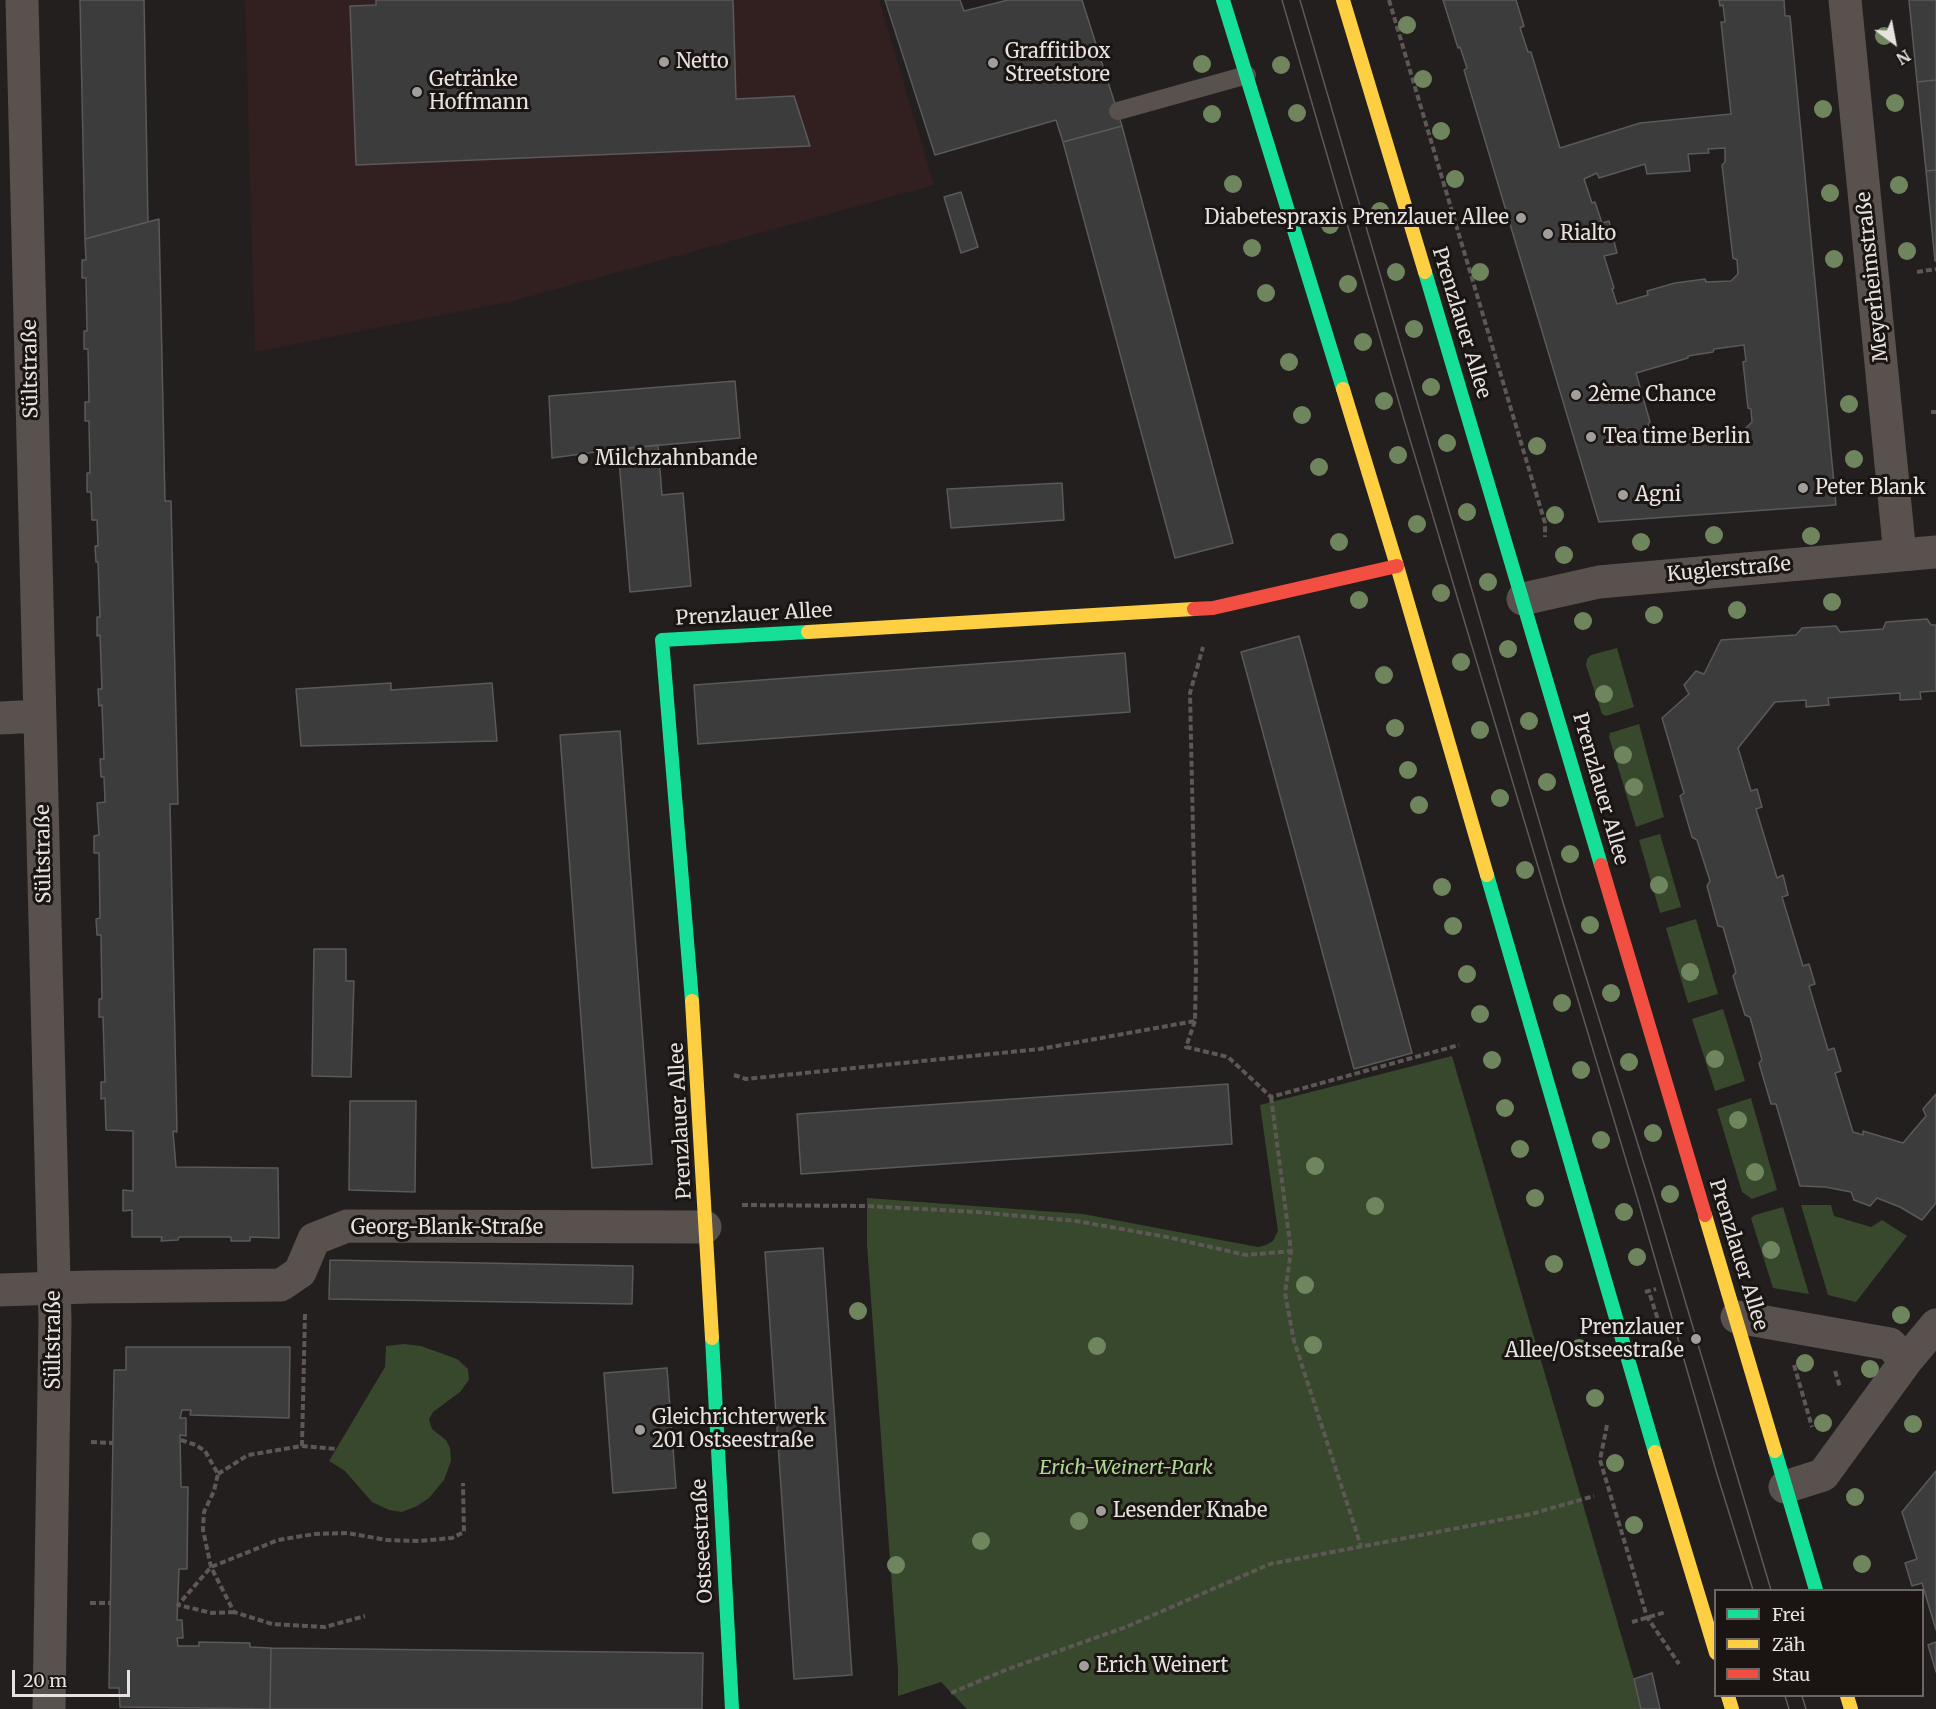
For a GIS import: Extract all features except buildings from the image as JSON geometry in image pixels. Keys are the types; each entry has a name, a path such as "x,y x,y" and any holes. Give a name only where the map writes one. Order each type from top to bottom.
{"main road":[{"path":"1223,0 1397,566 1610,1302 1714,1646"},
{"name":"Prenzlauer Allee","path":"1343,0 1737,1317 1816,1589"},
{"name":"Prenzlauer Allee","path":"705,1216 697,1063 662,640 1213,608 1397,566"},
{"name":"Ostseestraße","path":"705,1216 732,1709"}],"street":[{"name":"Sültstraße","path":"22,0 54,1289 49,1709"},
{"name":"Meyerheimstraße","path":"1845,0 1900,555"},
{"name":"Kuglerstraße","path":"1523,599 1599,582 1936,552"},
{"path":"0,718 39,716"},
{"name":"Georg-Blank-Straße","path":"300,1272 314,1239 347,1226 705,1216"},
{"path":"0,1290 281,1285 300,1272"},
{"path":"1737,1317 1890,1344 1906,1361"},
{"path":"1785,1487 1822,1475 1906,1361 1936,1325"}],"lane":[{"path":"1118,111 1247,75"}],"path":[{"path":"1917,272 1936,269"},
{"path":"1213,608 1190,693 1196,966 1195,1021 1186,1047 1228,1057 1271,1097 1291,1251 1285,1293 1294,1341 1361,1546"},
{"path":"697,1063 746,1079 1040,1049 1195,1021"},
{"path":"1271,1097 1459,1046"},
{"path":"705,1216 866,1206 976,1212 1076,1221 1167,1237 1246,1255 1291,1251"},
{"path":"300,1272 305,1300 302,1446"},
{"path":"1648,1291 1662,1332"},
{"path":"1793,1362 1813,1430"},
{"path":"1833,1363 1843,1396"},
{"path":"1608,1419 1600,1460 1647,1617 1681,1667"},
{"path":"180,1440 196,1445 205,1451 218,1474 214,1491 204,1512 202,1530 211,1567 234,1612"},
{"path":"90,1442 113,1443"},
{"path":"218,1474 248,1455 302,1446 336,1449"},
{"path":"365,1616 325,1627 272,1624 234,1612 212,1613 178,1605 211,1567 278,1540 315,1534 347,1533 387,1540 419,1541 452,1538 464,1532 463,1483"},
{"path":"951,1693 1008,1669 1126,1627 1270,1564 1531,1514 1594,1496"},
{"path":"90,1603 110,1603"},
{"path":"1632,1622 1670,1611"}],"shaded area":[{"path":"245,0 879,0 934,185 513,301 255,352"}],"green space":[{"path":"1617,648 1634,707 1606,716 1602,714 1586,665 1591,655"},
{"path":"1639,724 1664,817 1636,827 1609,737 1610,733"},
{"path":"1660,834 1681,907 1660,913 1639,840"},
{"path":"1696,919 1718,994 1688,1003 1666,928"},
{"path":"1723,1009 1745,1081 1715,1091 1692,1019"},
{"name":"Erich-Weinert-Park","path":"1452,1056 1641,1709 967,1709 941,1682 898,1696 867,1245 867,1198 1083,1214 1258,1247 1273,1241 1278,1231 1260,1105"},
{"path":"1751,1098 1777,1190 1752,1199 1742,1192 1717,1109"},
{"path":"1801,1205 1831,1205 1834,1216 1871,1227 1882,1220 1907,1236 1856,1302 1828,1295"},
{"path":"1783,1207 1809,1294 1773,1288 1751,1218"},
{"path":"404,1344 421,1346 457,1359 468,1369 469,1380 460,1392 433,1412 429,1419 432,1429 446,1440 450,1448 451,1461 444,1480 429,1498 402,1512 389,1510 372,1502 345,1471 329,1461 385,1367 386,1346"}],"tram line":[{"path":"1282,0 1405,423 1753,1589"},
{"path":"1300,0 1564,906 1654,1196 1771,1589"},
{"path":"1785,1697 1789,1709"},
{"path":"1802,1697 1806,1709"}],"traffic: fast":[{"path":"1223,0 1343,389"},
{"path":"1425,272 1601,865"},
{"path":"692,1001 662,640 808,632"},
{"path":"1487,875 1655,1452"},
{"path":"712,1338 732,1709"},
{"path":"1775,1451 1816,1589"}],"traffic: slow":[{"path":"1343,0 1425,272"},
{"path":"1343,389 1487,875"},
{"path":"808,632 1194,609"},
{"path":"692,1001 712,1338"},
{"path":"1705,1215 1775,1451"},
{"path":"1655,1452 1714,1646"},
{"path":"1728,1697 1732,1709"},
{"path":"1847,1697 1851,1709"}],"traffic: jam":[{"path":"1194,609 1213,608 1397,566"},
{"path":"1601,865 1705,1215"}],"place":[{"name":"Netto","path":"664,62"},
{"name":"Graffitibox Streetstore","path":"993,63"},
{"name":"Getränke Hoffmann","path":"417,92"},
{"name":"Diabetespraxis Prenzlauer Allee","path":"1521,218"},
{"name":"Rialto","path":"1548,234"},
{"name":"2ème Chance","path":"1576,395"},
{"name":"Tea time Berlin","path":"1591,437"},
{"name":"Milchzahnbande","path":"583,459"},
{"name":"Peter Blank","path":"1803,488"},
{"name":"Agni","path":"1623,495"},
{"name":"Prenzlauer Allee/Ostseestraße","path":"1696,1339"},
{"name":"Gleichrichterwerk 201 Ostseestraße","path":"640,1430"},
{"name":"Lesender Knabe","path":"1101,1511"},
{"name":"Erich Weinert","path":"1084,1666"}]}
